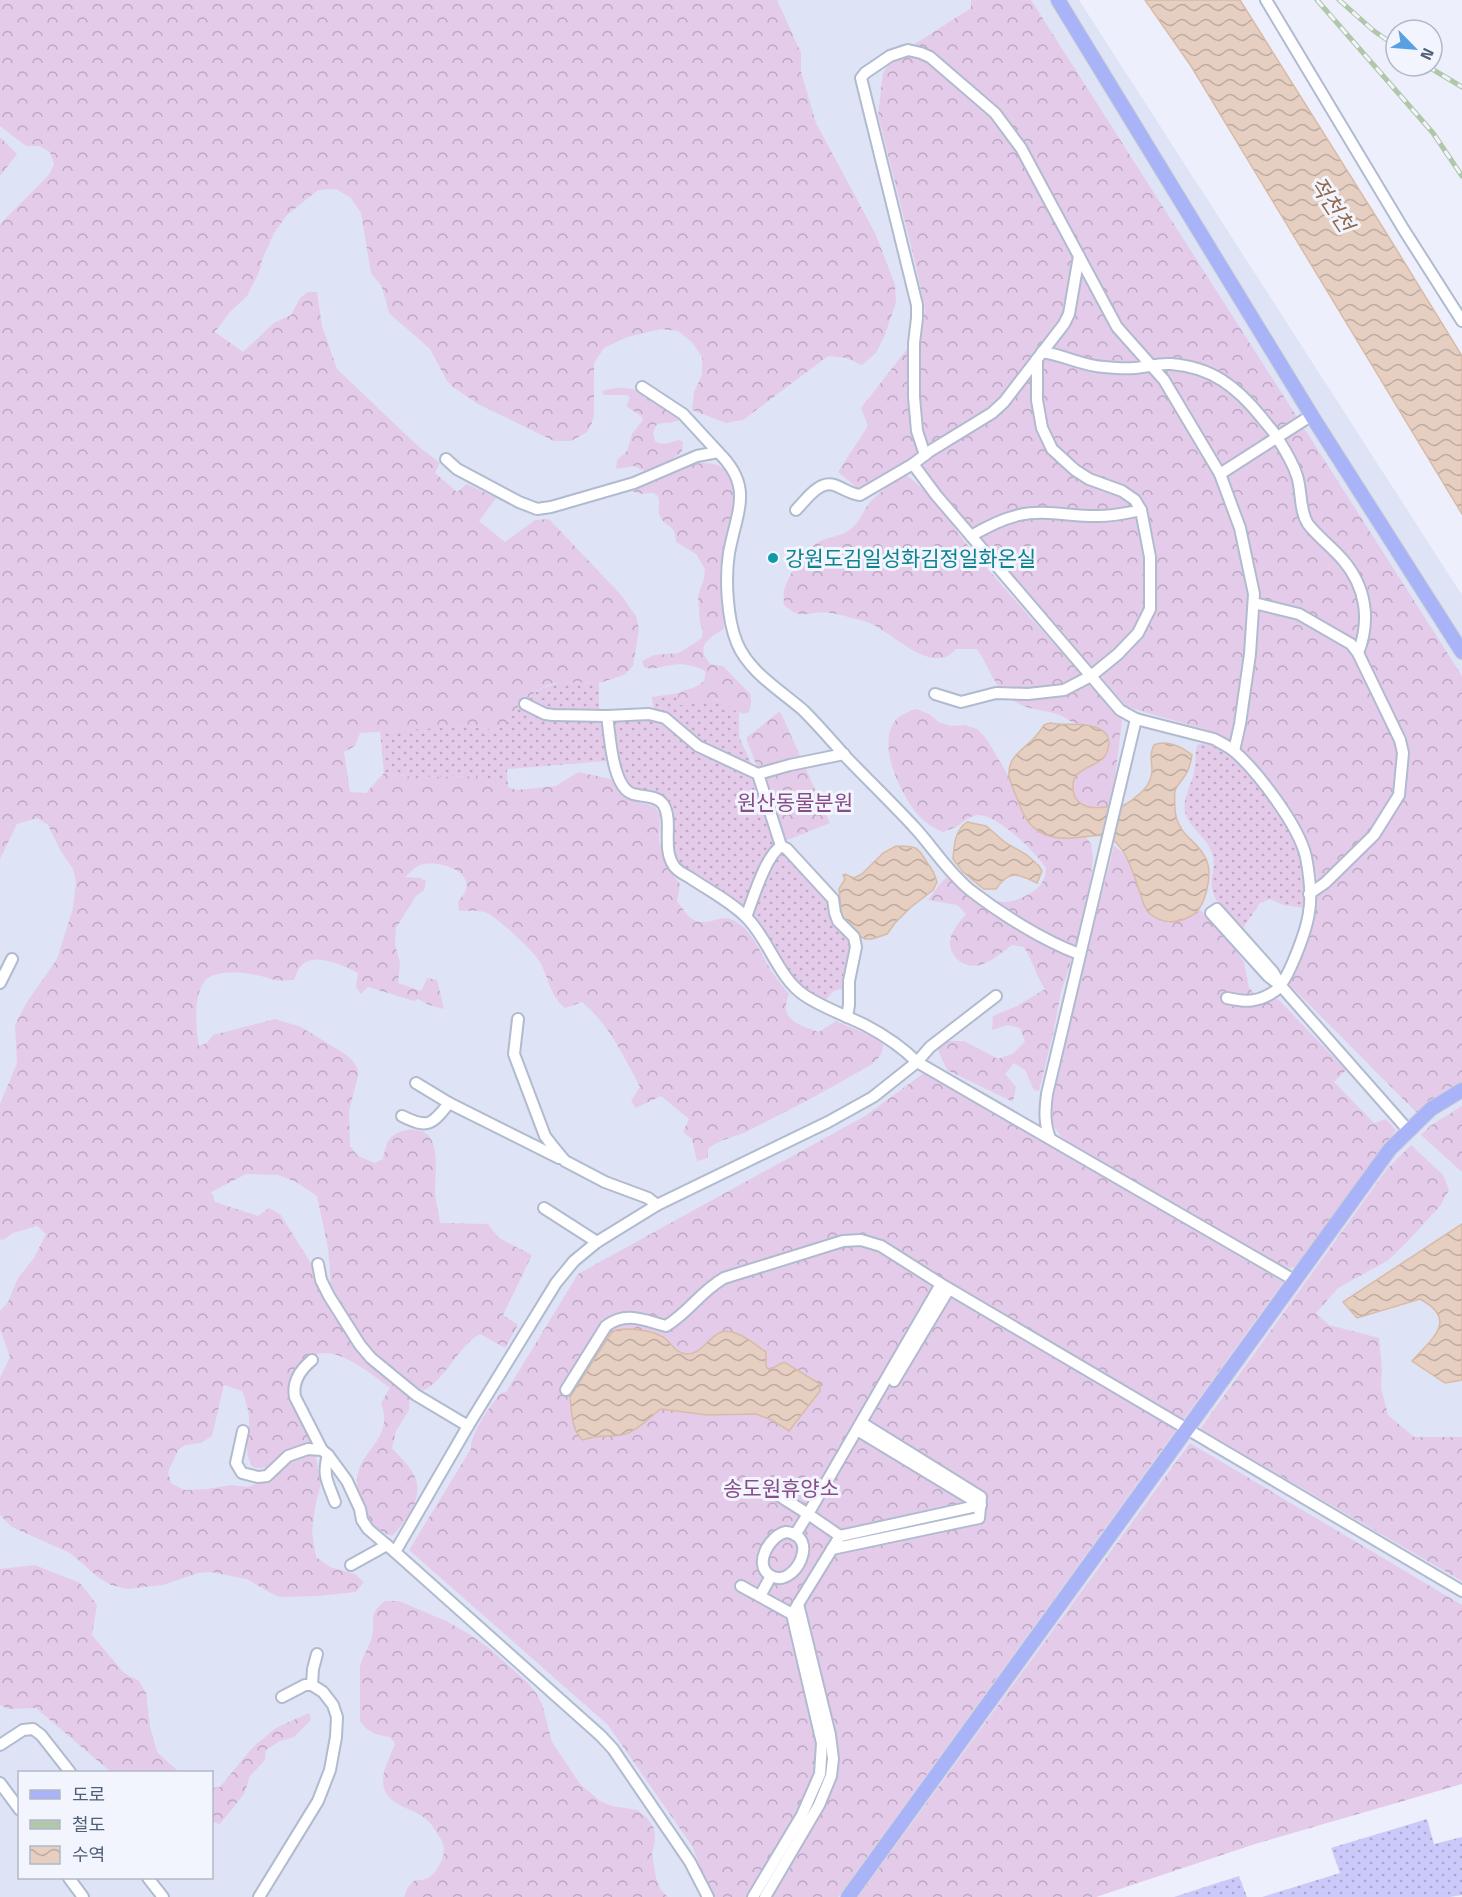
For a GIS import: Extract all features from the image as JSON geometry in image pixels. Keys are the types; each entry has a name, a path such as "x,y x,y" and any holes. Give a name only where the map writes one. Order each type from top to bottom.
{"main road":[{"path":"1058,0 1312,415 1462,652"},
{"path":"848,1897 1390,1149 1431,1109 1462,1090"}],"street":[{"path":"1266,0 1404,230 1462,321"},
{"path":"925,455 917,431 914,397 917,305 861,78 890,56 908,50 930,57 995,112 1021,148 1117,327 1164,380 1220,474 1240,528 1254,594 1250,654 1234,751"},
{"path":"796,510 816,489 825,484 860,495 992,413 1004,402 1070,314 1079,256"},
{"path":"1040,355 1055,354 1101,367 1134,369 1170,363 1195,368 1230,384 1249,402 1278,437 1297,476 1305,516 1309,524 1354,575 1364,598 1364,638 1358,653"},
{"path":"935,694 961,702 996,693 1028,694 1064,690 1091,676 1118,654 1138,633 1150,609 1150,557 1141,510 1135,500 1122,491 1089,479 1075,470 1052,449 1042,429 1037,400 1040,355"},
{"path":"642,387 683,414 728,461 736,475 740,489 739,510 729,555 729,604 737,644 749,662 771,686 802,710 917,830 946,867 968,888 1018,922 1057,945 1079,954"},
{"path":"1220,474 1312,415"},
{"path":"446,459 457,470 537,510 634,483 697,456 718,452"},
{"path":"913,464 971,536 1120,710 1136,719 1214,740 1234,751 1270,792 1296,832 1306,856 1310,910 1307,925 1293,961 1281,986 1274,992 1244,1002 1227,998"},
{"path":"971,536 993,524 1019,515 1036,513 1098,516 1141,510"},
{"path":"1254,603 1299,614 1351,644 1358,653 1400,740 1403,753 1399,795 1374,835 1325,884 1309,894"},
{"path":"525,704 545,714 554,715 649,714 665,718 698,746 758,774 844,754"},
{"path":"607,716 615,769 626,791 656,799 662,803 666,811 668,850 674,866 747,917 797,990 888,1038 917,1062 1294,1280"},
{"path":"1050,1138 1045,1115 1047,1094 1136,719"},
{"path":"758,774 781,846 787,849 833,899 838,921 854,937 856,946 849,981 847,1017"},
{"path":"747,917 768,862 776,849 781,846"},
{"path":"1281,986 1273,972 1217,909 1211,913 1268,976 1281,986 1408,1130"},
{"path":"0,983 12,958"},
{"path":"351,1565 391,1549 556,1283 574,1261 597,1242 657,1205 873,1097 917,1062 930,1047 996,996"},
{"path":"514,1054 518,1019"},
{"path":"506,1039 514,1054 545,1136 565,1161"},
{"path":"416,1083 449,1103 606,1182 648,1198 657,1205"},
{"path":"402,1116 421,1124 429,1124 436,1120 449,1103"},
{"path":"544,1208 597,1242"},
{"path":"566,1390 606,1326 615,1319 628,1317 666,1326 681,1317 708,1287 724,1278 843,1241 861,1240 881,1246 1462,1591"},
{"path":"318,1264 321,1280 329,1296 360,1345 371,1358 417,1395 468,1426"},
{"path":"795,1535 862,1428 945,1286"},
{"path":"312,1360 298,1375 293,1389 295,1397 325,1452 347,1481 360,1509 362,1520 368,1529 601,1736 613,1749 690,1862 708,1897"},
{"path":"862,1428 981,1505"},
{"path":"243,1431 236,1463 242,1473 258,1477 267,1476 288,1456 308,1449 325,1452"},
{"path":"325,1452 325,1474 335,1502"},
{"path":"778,1495 840,1536"},
{"path":"753,1897 802,1815 820,1774 822,1743 795,1609 840,1536 981,1505"},
{"path":"832,1549 979,1518 981,1505"},
{"path":"781,1533 795,1535 803,1546 798,1564 785,1578 771,1576 763,1564 765,1544 781,1533"},
{"path":"798,1564 816,1575"},
{"path":"760,1596 771,1576"},
{"path":"741,1586 795,1609"},
{"path":"765,1897 819,1805 831,1776 833,1759 830,1735 795,1609"},
{"path":"312,1685 316,1654"},
{"path":"259,1897 314,1808 326,1784 337,1717 333,1705 323,1692 312,1685 305,1685 282,1697"},
{"path":"0,1745 23,1731 33,1729 41,1735 68,1771"},
{"path":"0,1783 18,1807"},
{"path":"70,1879 83,1897"},
{"path":"149,1879 163,1897"}],"shaded area":[{"path":"0,0 1079,0 1462,595 1462,1782 1079,1897 0,1897"}],"green space":[{"path":"0,0 777,0 801,53 801,72 816,123 876,235 895,285 896,303 876,353 862,365 846,358 828,356 743,420 726,423 692,410 694,392 702,375 702,357 692,342 678,331 661,329 627,337 604,348 594,363 594,416 587,432 571,441 554,441 478,404 447,381 430,349 389,313 382,287 371,273 361,213 351,198 336,189 318,190 287,215 274,233 247,296 229,313 215,332 243,352 274,323 291,315 300,298 308,292 317,292 322,326 337,369 419,447 440,463 435,473 457,492 467,484 496,498 479,521 505,542 535,520 549,519 621,595 636,616 639,629 633,666 624,675 599,683 550,684 519,705 505,725 493,730 468,726 360,733 355,746 344,752 350,792 366,793 384,773 415,777 479,776 516,790 556,786 578,772 611,779 628,799 655,807 660,815 659,841 669,870 680,884 677,901 682,908 690,917 699,922 728,919 746,929 774,975 789,994 786,1010 792,1020 819,1032 836,1021 883,1041 881,1054 872,1064 750,1130 717,1143 708,1149 708,1158 697,1161 692,1139 683,1132 689,1119 661,1096 636,1108 631,1101 640,1087 600,1020 582,1002 565,1008 560,1004 538,959 500,922 484,912 459,911 458,901 465,892 467,884 464,877 449,867 439,864 420,865 405,877 420,878 426,881 424,890 416,896 396,928 395,945 400,963 398,983 421,991 427,978 437,980 444,1009 418,999 414,1001 368,987 361,994 356,987 358,973 329,961 306,962 299,968 294,980 275,980 235,973 219,974 207,979 202,985 197,1001 196,1021 199,1046 207,1043 213,1035 275,1019 301,1027 345,1054 357,1067 358,1076 349,1111 350,1146 358,1156 375,1163 383,1159 388,1141 393,1135 408,1130 421,1131 432,1140 436,1156 435,1194 440,1223 488,1224 499,1238 532,1255 503,1315 518,1325 505,1348 480,1334 464,1347 437,1380 420,1392 369,1350 331,1285 328,1248 317,1196 296,1182 278,1175 246,1174 211,1192 215,1202 258,1216 269,1208 280,1214 312,1265 331,1313 365,1360 410,1396 409,1410 396,1431 392,1448 413,1473 416,1481 416,1499 409,1515 392,1536 382,1532 371,1521 360,1497 357,1480 363,1461 380,1436 384,1416 381,1403 390,1388 361,1367 327,1353 316,1354 307,1360 293,1379 316,1446 270,1468 255,1468 248,1458 247,1451 249,1415 247,1404 242,1391 224,1385 212,1436 201,1443 185,1445 178,1450 168,1472 171,1483 184,1490 232,1485 247,1487 270,1479 291,1459 303,1454 315,1453 321,1483 312,1532 316,1557 330,1567 355,1574 364,1582 356,1592 280,1597 247,1579 210,1572 198,1573 163,1585 127,1589 111,1585 99,1578 70,1553 12,1527 0,1515 0,1378 10,1357 0,1329 0,1311 8,1302 18,1278 34,1258 46,1234 37,1226 13,1233 3,1240 0,1239 0,1104 17,1063 15,1025 27,1002 57,959 73,908 76,882 73,869 48,825 37,818 17,824 0,859 0,224 48,176 54,165 50,152 39,146 26,146 0,126"},
{"path":"971,0 1031,0 1462,676 1462,1082 1417,1113 1289,984 1313,914 1317,897 1317,878 1309,842 1272,783 1239,747 1223,738 1207,730 1127,707 936,489 913,456 861,491 838,472 868,426 861,408 918,335 925,311 878,115 883,73 893,58 971,8"},
{"path":"0,137 17,154 0,176"},
{"path":"615,388 643,392 659,401 681,419 657,424 653,432 655,441 661,444 679,440 683,442 682,451 651,472 634,466 616,469 617,460 627,451 632,434 643,420 641,416 626,406 630,398 627,395 604,395 602,391"},
{"path":"700,463 718,465 729,474 734,487 735,503 721,576 724,626 708,640 704,652 710,664 723,666 750,694 749,712 743,714 717,700 678,705 679,693 701,684 704,681 705,671 680,664 648,668 644,667 642,661 654,655 679,653 702,638 698,596 705,569 696,554 676,542 673,529 660,516 657,496 654,493 641,494 628,490 684,467"},
{"path":"904,474 933,500 973,552 1122,720 1115,778 1108,807 1086,806 1078,801 1073,790 1073,781 1078,773 1101,760 1086,725 1074,723 1060,715 1024,706 1010,699 996,683 977,649 956,649 945,657 926,656 867,622 824,612 797,613 784,605 786,585 805,554 817,543 845,533 852,528 871,501"},
{"path":"563,682 599,683 599,712 539,708 525,700 542,688"},
{"path":"679,693 677,699 721,701 739,713 739,737 752,765 713,749 654,710 652,697"},
{"path":"519,705 537,715 604,720 609,758 606,761 507,769 508,787 478,776 415,777 384,773 380,731 468,726 493,730 505,725"},
{"path":"916,709 951,726 965,725 977,729 986,738 1009,777 1022,811 1032,827 1055,838 1086,837 1091,844 1093,857 1089,895 1061,992 1039,1091 1034,1090 1025,1070 1014,1063 1005,1074 1016,1087 1013,1102 947,1070 937,1048 945,1041 964,1041 998,1059 1014,1053 1025,1041 1020,1028 1008,1025 992,1030 993,1016 1017,1006 1045,989 1024,947 1012,945 993,959 980,965 973,966 961,962 953,953 950,941 952,934 966,914 957,905 928,900 947,877 996,901 1016,900 1039,886 1045,877 1046,868 1015,835 995,820 977,815 943,832 920,817 906,798 894,772 888,746 889,734 895,721 903,714"},
{"name":"원산동물분원","path":"780,711 830,823 785,841 746,738"},
{"path":"652,716 752,777 777,843 744,910 682,869 674,859 668,807 626,785 617,763 613,720"},
{"path":"1197,745 1222,748 1234,757 1268,798 1288,831 1302,863 1304,908 1283,905 1270,899 1260,903 1243,928 1216,899 1213,894 1214,860 1211,851 1189,821 1185,809 1186,797 1194,773"},
{"path":"1114,846 1128,861 1148,913 1162,920 1173,922 1189,917 1199,909 1225,936 1244,962 1249,988 1260,998 1278,999 1346,1070 1334,1082 1374,1123 1386,1119 1396,1130 1297,1266 1284,1270 1075,1147 1061,1137 1053,1125 1052,1105 1059,1064"},
{"path":"783,854 790,856 831,901 852,943 846,990 839,989 833,992 825,1003 798,987 752,913 774,861"},
{"name":"송도원휴양소","path":"924,1073 1283,1282 838,1897 712,1897 692,1846 608,1725 409,1550 471,1449 474,1435 482,1420 501,1393 506,1392 578,1274 865,1116"},
{"path":"1462,1106 1462,1172 1421,1135 1430,1126"},
{"path":"1411,1145 1443,1175 1449,1190 1440,1206 1387,1261 1338,1288 1316,1313 1329,1325 1379,1338 1381,1388 1388,1415 1414,1437 1462,1437 1462,1581 1200,1429 1387,1169"},
{"path":"1190,1443 1462,1605 1462,1784 1258,1843 1096,1897 858,1897"},
{"path":"35,1565 80,1583 97,1605 92,1635 124,1673 139,1681 146,1693 150,1727 157,1752 178,1771 110,1771 36,1708 8,1709 0,1705 0,1569"},
{"path":"385,1601 399,1601 446,1621 469,1634 490,1649 528,1683 542,1704 552,1742 580,1784 600,1801 612,1806 637,1810 654,1828 655,1841 652,1853 656,1878 661,1890 668,1897 404,1897 408,1887 415,1880 428,1878 435,1872 442,1860 444,1847 429,1822 391,1799 387,1794 383,1776 395,1744 390,1737 373,1733 360,1721 360,1667 373,1634 374,1615"},
{"path":"309,1713 311,1720 294,1737 280,1741 266,1750 265,1760 250,1776 244,1794 220,1824 213,1822 213,1788 220,1787 252,1748 276,1728"}],"sand":[{"path":"1427,1819 1434,1844 1462,1837 1462,1895 1450,1897 1262,1897 1340,1873 1331,1848"},
{"path":"1239,1876 1247,1897 1174,1897"}],"water":[{"name":"적천천","path":"1145,0 1240,0 1390,239 1462,356 1462,514 1191,66"},
{"path":"1050,723 1088,725 1102,730 1107,735 1109,745 1103,758 1082,770 1073,781 1074,796 1080,803 1090,807 1120,808 1140,794 1151,777 1151,755 1154,745 1164,743 1174,745 1192,755 1188,770 1175,791 1175,810 1180,826 1206,859 1209,873 1207,890 1201,906 1191,916 1169,922 1149,913 1143,903 1127,858 1110,838 1106,836 1053,837 1044,834 1030,824 1013,788 1009,769 1018,753 1044,725"},
{"path":"967,822 986,826 1006,843 1027,855 1042,871 1037,883 1014,875 1005,879 996,889 984,889 963,872 953,859 953,854 960,829"},
{"path":"896,846 909,846 917,849 933,870 937,882 933,890 911,907 887,934 865,939 855,934 842,921 839,889 845,879 843,875 854,878 862,874 883,853"},
{"path":"1462,1224 1462,1380 1445,1383 1412,1361 1438,1330 1440,1322 1438,1314 1432,1307 1420,1299 1357,1318 1343,1302"},
{"path":"626,1329 659,1335 685,1354 699,1350 715,1335 729,1331 749,1340 766,1352 766,1366 769,1370 784,1362 820,1384 820,1391 789,1431 772,1420 756,1414 707,1415 661,1409 627,1433 583,1440 574,1426 570,1397 611,1333"}],"railway":[{"path":"1317,0 1433,133 1462,176"},
{"path":"1339,0 1384,38"},
{"path":"1444,76 1462,87"}],"place":[{"name":"강원도김일성화김정일화온실","path":"773,558"}]}
